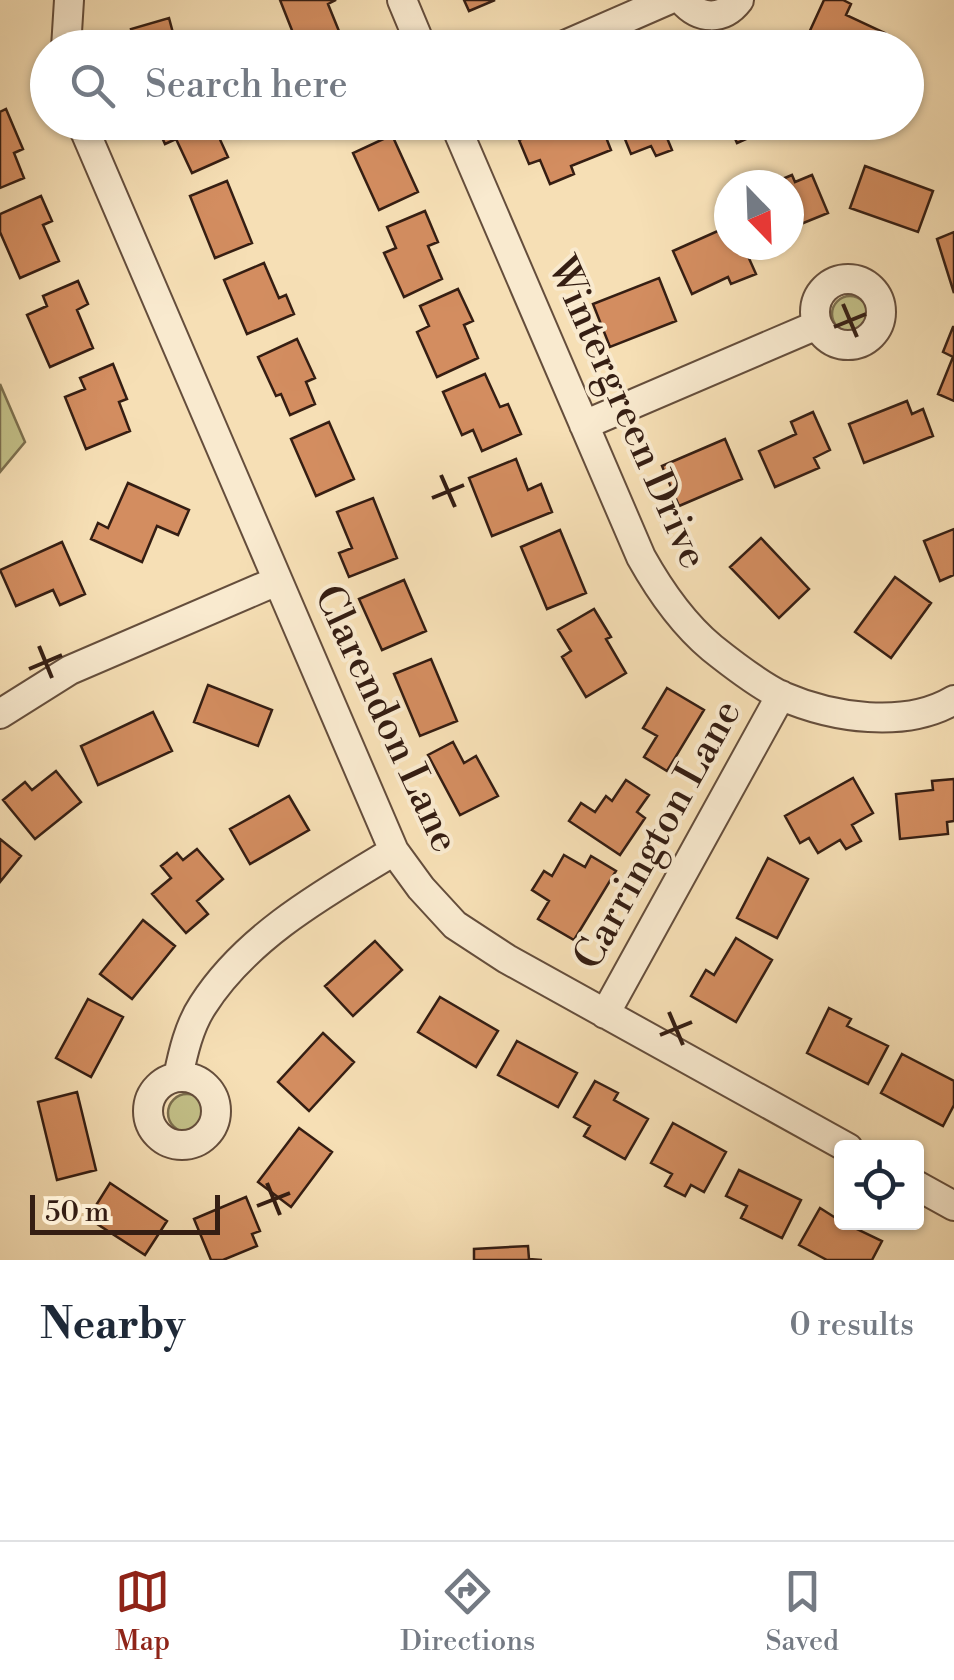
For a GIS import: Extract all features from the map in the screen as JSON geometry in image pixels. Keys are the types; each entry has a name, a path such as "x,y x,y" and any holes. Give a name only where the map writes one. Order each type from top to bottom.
{"street":[{"path":"67,30 69,0"},
{"path":"402,0 414,30"},
{"path":"599,30 668,0"},
{"path":"682,0 704,16 726,12 739,0"},
{"name":"Clarendon Lane","path":"89,140 394,851 421,888 456,925 507,959 834,1140"},
{"name":"Wintergreen Drive","path":"462,140 641,558 666,599 712,648 781,695 833,711 870,717 906,716 939,709 954,700"},
{"path":"584,425 817,325"},
{"path":"0,714 84,663 277,580"},
{"name":"Carrington Lane","path":"605,1014 781,695"},
{"path":"178,1077 185,1045 202,1006 234,965 325,892 394,851"},
{"path":"924,1189 954,1206"}],"shaded area":[{"path":"850,296 863,301 868,314 863,327 850,332 837,327 832,314 837,301"},
{"path":"0,384 25,442 0,472"},
{"path":"187,1094 200,1100 206,1113 200,1126 187,1132 174,1126 168,1113 174,1100"}],"building":[{"path":"280,0 336,0 328,4 339,30 292,30"},
{"path":"464,0 495,0 469,11"},
{"path":"824,0 843,0 851,4 846,15 878,30 810,30"},
{"path":"169,18 172,30 131,30"},
{"path":"6,109 23,149 14,153 24,178 0,188 0,112"},
{"path":"176,140 220,140 228,157 192,173"},
{"path":"381,140 394,140 418,192 379,210 353,153"},
{"path":"519,140 607,140 611,150 571,166 574,174 550,184 540,160 529,164"},
{"path":"625,140 668,140 672,150 656,156 651,146 631,154"},
{"path":"865,166 933,191 918,232 850,208"},
{"path":"812,175 828,213 804,223 804,178"},
{"path":"227,181 252,243 215,258 190,196"},
{"path":"41,196 52,221 43,225 59,261 20,278 0,232 0,214"},
{"path":"425,211 438,242 428,246 442,279 404,297 384,253 396,248 387,227"},
{"path":"954,232 954,293 937,239"},
{"path":"714,233 714,260 750,260 756,274 731,284 728,277 692,294 673,251"},
{"path":"264,263 279,298 286,295 294,314 247,334 224,280"},
{"path":"659,278 676,321 610,347 593,304"},
{"path":"78,281 88,304 77,310 93,348 50,367 27,315 47,306 43,296"},
{"path":"458,289 473,321 464,325 478,358 437,377 417,332 429,326 420,306"},
{"path":"953,327 954,401 938,394 953,357 943,352"},
{"path":"297,339 315,378 306,382 315,404 290,415 281,394 276,396 258,357"},
{"path":"113,364 127,399 119,402 130,431 86,449 65,397 85,389 80,378"},
{"path":"485,374 500,407 508,404 521,434 482,451 473,430 462,435 443,392"},
{"path":"907,401 912,414 923,409 933,436 864,463 849,424"},
{"path":"813,412 830,450 814,458 819,468 775,487 759,451 796,434 791,422"},
{"path":"329,422 354,479 316,496 291,439"},
{"path":"725,439 742,479 679,506 662,466"},
{"path":"516,459 528,490 541,484 552,512 492,536 469,478"},
{"path":"128,483 189,510 178,535 157,526 142,562 91,539 98,523 108,528"},
{"path":"373,498 397,558 349,577 339,553 352,548 337,512"},
{"path":"954,529 954,575 940,581 924,541"},
{"path":"560,530 586,593 547,609 521,547"},
{"path":"761,538 809,589 779,618 730,567"},
{"path":"62,542 85,594 60,605 53,590 16,606 0,570"},
{"path":"895,577 931,603 891,658 855,632"},
{"path":"404,580 426,631 382,650 359,599"},
{"path":"594,609 626,673 586,697 562,657 571,651 558,630"},
{"path":"431,659 457,721 420,736 394,674"},
{"path":"208,685 272,710 258,746 194,722"},
{"path":"667,688 704,710 667,771 644,757 657,736 643,728"},
{"path":"153,712 172,751 98,785 81,746"},
{"path":"453,742 464,763 476,756 498,796 460,815 428,755"},
{"path":"56,771 81,802 35,839 3,800 25,782 32,790"},
{"path":"853,778 873,813 852,825 861,841 846,849 840,840 818,853 809,838 800,843 785,816"},
{"path":"954,779 954,821 947,822 948,834 900,839 896,794 933,790 932,781"},
{"path":"626,780 649,795 637,812 645,818 620,855 569,821 581,803 595,812 606,796 612,801"},
{"path":"289,796 309,830 250,864 230,829"},
{"path":"0,839 21,856 0,882"},
{"path":"197,849 223,879 197,901 208,914 186,933 152,894 171,878 161,866 177,853 183,860"},
{"path":"564,855 585,867 591,856 616,871 574,940 538,919 549,901 532,890 544,871 552,876"},
{"path":"768,858 808,879 777,938 737,918"},
{"path":"143,920 175,946 132,999 100,974"},
{"path":"736,938 772,960 736,1022 691,996 706,970 714,975"},
{"path":"375,941 402,970 353,1016 325,986"},
{"path":"440,997 498,1031 476,1067 418,1032"},
{"path":"88,999 123,1017 91,1077 56,1058"},
{"path":"829,1008 851,1019 847,1026 888,1046 868,1084 807,1053"},
{"path":"323,1033 354,1062 309,1111 278,1082"},
{"path":"517,1041 577,1073 558,1107 498,1075"},
{"path":"902,1054 954,1081 954,1105 943,1126 881,1093"},
{"path":"595,1081 618,1093 614,1100 648,1119 625,1159 584,1136 590,1126 574,1117"},
{"path":"77,1092 96,1170 57,1180 38,1102"},
{"path":"673,1123 726,1152 704,1192 691,1185 685,1196 665,1186 672,1174 651,1163"},
{"path":"299,1128 332,1152 291,1207 258,1182"},
{"path":"739,1170 801,1200 782,1238 741,1218 747,1206 726,1196"},
{"path":"110,1183 167,1221 145,1255 88,1218"},
{"path":"246,1197 260,1231 252,1234 257,1246 223,1260 211,1260 194,1219"},
{"path":"820,1208 834,1217 834,1230 859,1230 882,1241 872,1260 827,1260 799,1245"},
{"path":"528,1246 529,1259 542,1260 474,1260 474,1249"}]}
